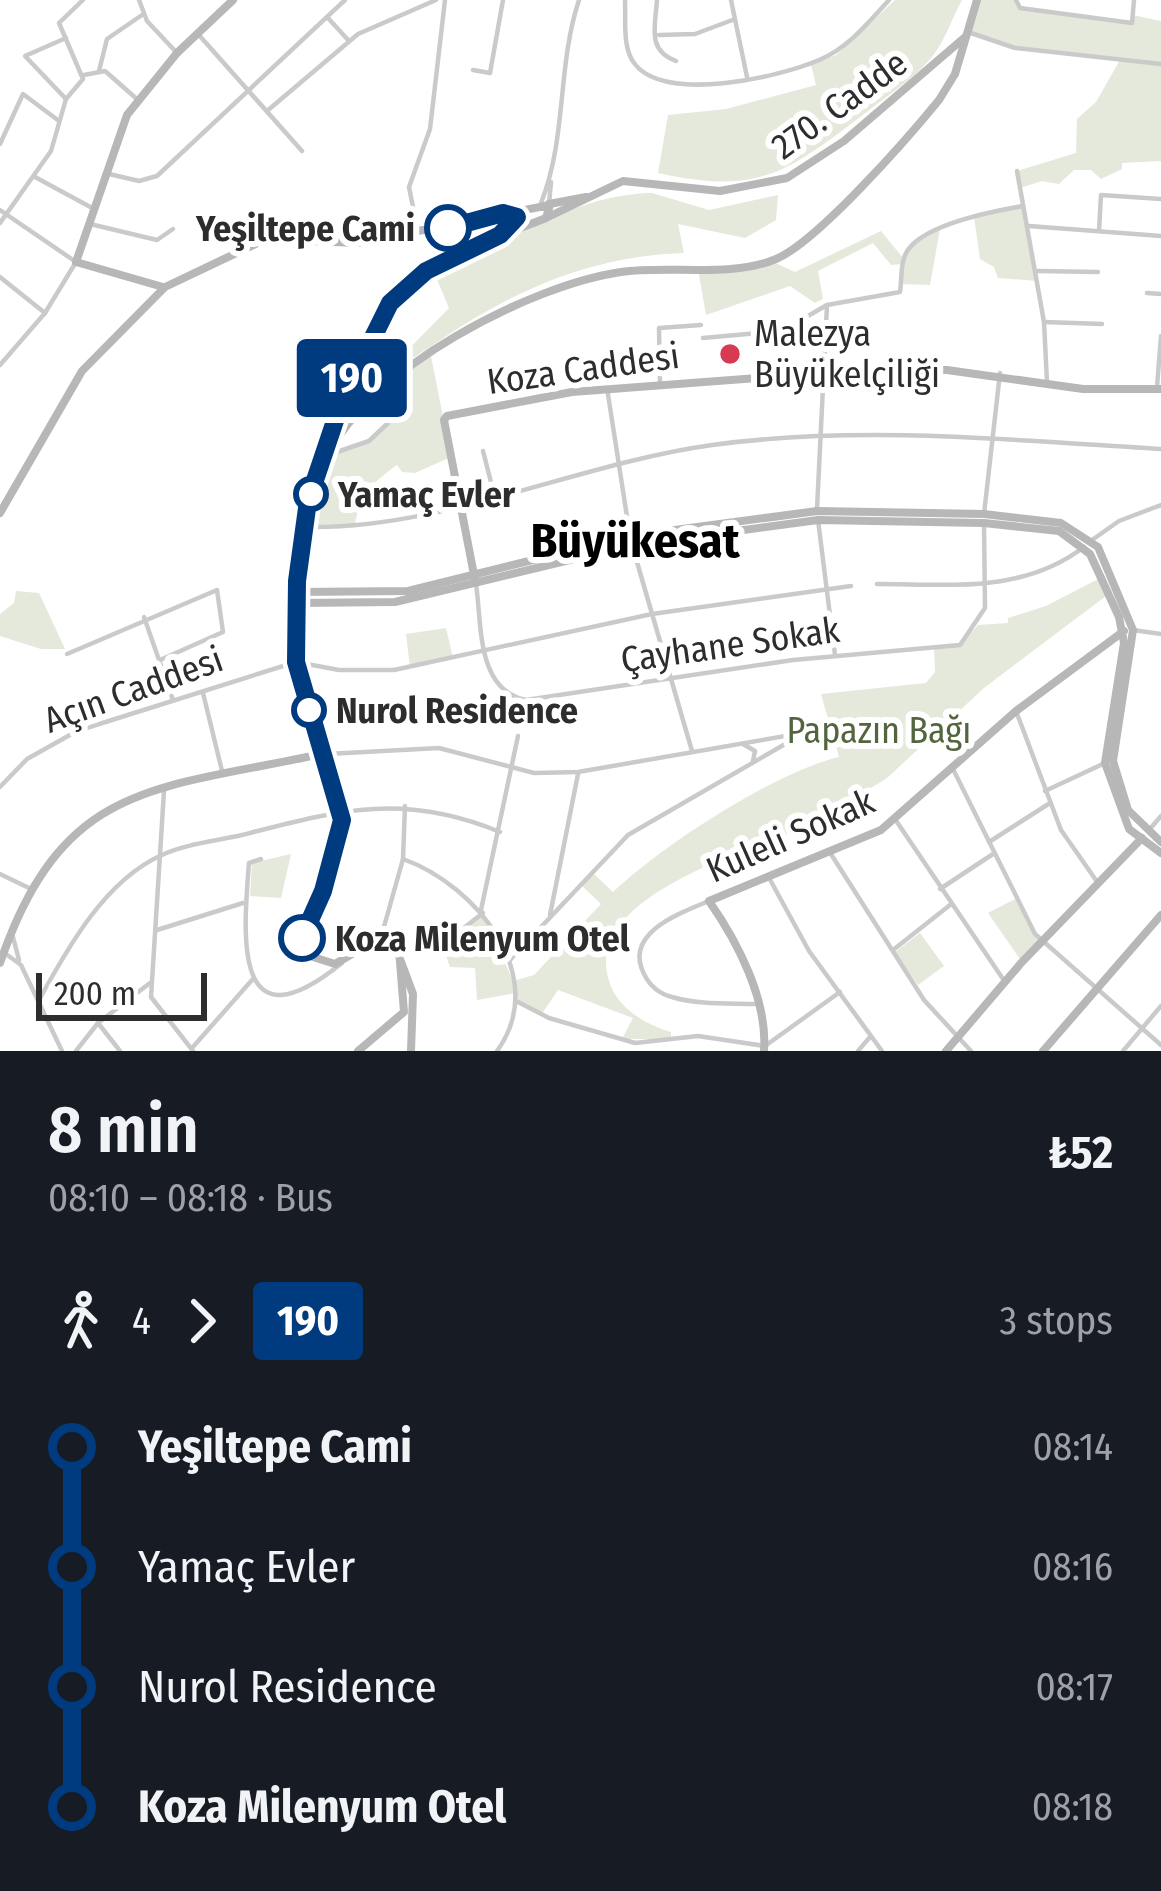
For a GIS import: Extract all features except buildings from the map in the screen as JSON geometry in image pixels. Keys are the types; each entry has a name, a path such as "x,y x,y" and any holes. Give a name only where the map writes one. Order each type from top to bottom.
{"street":[{"path":"83,0 62,18 84,75"},
{"path":"139,0 142,15 177,53"},
{"path":"0,365 45,314 76,262 114,140 138,100 196,32 233,0"},
{"path":"105,173 139,181 157,176 345,0"},
{"path":"267,111 349,41 436,0"},
{"path":"418,232 409,187 430,129 445,0"},
{"path":"473,70 490,73 503,0"},
{"path":"342,963 313,957 302,938 323,891 342,810 296,662 302,527 342,400 390,303 428,269 500,235 532,212 551,176 567,47 579,0"},
{"path":"626,0 627,45 634,64 648,75 692,86 825,58 889,0"},
{"path":"657,0 657,51 676,62"},
{"path":"731,0 747,77"},
{"path":"317,479 344,427 386,385 493,319 562,286 637,270 754,265 785,254 930,111 951,82 977,0"},
{"path":"1016,0 1020,8 1132,23 1135,0"},
{"path":"99,71 107,39 142,15"},
{"path":"327,17 349,41"},
{"path":"659,35 695,34 735,19"},
{"path":"196,32 302,151"},
{"path":"968,32 1015,48 1161,64"},
{"name":"270. Cadde","path":"0,513 82,371 165,287 266,239 337,244 418,232 503,213 532,212 640,179 720,191 787,178 844,141 941,62 968,32"},
{"path":"66,38 25,56 66,99"},
{"path":"0,223 3,212 51,152 66,99 84,75 99,71 112,76 138,100"},
{"path":"0,144 23,94 59,121"},
{"path":"1017,171 1044,322 1047,382"},
{"path":"35,177 94,209"},
{"path":"1099,231 1101,195 1161,199"},
{"name":"270. Cadde","path":"532,212 546,218 587,196"},
{"path":"703,338 782,331 827,305 901,292 902,259 910,246 947,226 1023,206"},
{"path":"3,212 76,262 165,287"},
{"path":"503,213 552,212 546,218"},
{"path":"90,224 157,240 172,229"},
{"path":"1028,226 1161,236"},
{"path":"1036,271 1098,272"},
{"path":"0,277 45,314"},
{"path":"0,296 9,284"},
{"path":"1147,293 1161,294"},
{"path":"827,305 818,516 835,655"},
{"path":"1044,322 1102,324"},
{"path":"660,384 659,328 701,325"},
{"path":"1159,389 1161,336"},
{"name":"Koza Caddesi","path":"444,420 554,394 821,373 1000,373 1083,389 1159,389"},
{"path":"985,584 984,518 1000,373"},
{"path":"328,455 369,441 388,424 386,385"},
{"path":"607,388 631,540 692,752"},
{"name":"Çayhane Sokak","path":"444,420 486,652 498,686 526,700 835,655 960,645 985,608 985,584"},
{"path":"302,527 404,521 618,462 717,445 818,438 992,439 1161,448"},
{"path":"482,451 494,494"},
{"path":"877,584 985,584 1037,576 1118,520 1161,505"},
{"path":"296,597 395,602 631,540 818,516 1061,523 1088,543 1128,630 1113,760 1128,810 1144,836 1161,842"},
{"path":"296,662 338,670 394,670 652,614 851,586"},
{"path":"67,654 212,589 219,595 225,623 220,635 160,660"},
{"path":"144,617 173,700"},
{"path":"1128,630 1161,634"},
{"path":"1128,630 1105,763 1120,813 1161,853"},
{"name":"Kuleli Sokak","path":"758,1004 660,993 643,972 641,949 649,934 709,901 895,819 1016,711 1128,630"},
{"name":"Açın Caddesi","path":"0,787 44,747 296,662"},
{"path":"202,691 223,775"},
{"path":"1016,711 1061,830 1098,883"},
{"path":"22,965 1,957 29,888 78,829 110,806 164,785 321,754 439,748 511,768 578,772 820,730"},
{"path":"508,962 628,835 804,733"},
{"path":"399,955 441,942 482,912 518,736"},
{"path":"737,744 754,751 743,770"},
{"path":"1045,790 1105,763"},
{"path":"952,767 1041,941 1161,1045"},
{"path":"550,915 578,772"},
{"path":"164,785 150,983 158,1010 191,1050 251,980"},
{"path":"988,842 1050,803"},
{"path":"261,860 250,862 244,951 251,980 261,989 289,993 319,981 380,941 403,860 405,806"},
{"path":"39,1000 81,929 160,855 342,810 436,809 500,832"},
{"path":"946,1051 1041,941 1161,816"},
{"path":"895,819 1005,982"},
{"path":"829,851 891,952 956,1039 971,1051"},
{"path":"940,889 993,854"},
{"path":"403,860 455,887 482,912 508,962 518,1002 514,1024 497,1051"},
{"path":"0,874 29,888"},
{"path":"768,876 839,992 882,1051"},
{"path":"709,901 734,940 758,1004 765,1048"},
{"path":"157,930 246,902"},
{"path":"891,952 950,905"},
{"path":"1043,1051 1161,915"},
{"path":"13,927 22,965 62,1051"},
{"path":"380,941 399,955 412,987 411,1050"},
{"path":"358,1051 393,1022 406,1004 399,955"},
{"path":"76,1051 98,1023 150,983"},
{"path":"518,1002 549,1018 635,1043 698,1036 765,1048 839,992"},
{"path":"1123,1051 1161,1006"},
{"path":"393,1022 406,1029 411,1050"},
{"path":"98,1023 120,1051"},
{"path":"858,1051 870,1037"}],"green space":[{"path":"895,0 962,0 930,59 841,132 794,163 749,179 723,181 658,173 668,115 726,109 816,85 811,65 836,55"},
{"path":"977,0 1016,0 1017,7 1131,23 1133,15 1161,21 1161,161 1122,163 1122,169 1101,179 1091,170 1074,170 1059,184 1042,181 1020,188 1017,171 1076,153 1077,119 1096,102 1120,60 1032,51 968,32"},
{"path":"652,193 709,210 778,195 776,220 745,238 678,224 684,253 616,261 523,292 401,366 348,410 380,346 396,362 449,308 435,275 568,211 624,195"},
{"path":"1023,206 1038,281 998,278 994,267 980,259 974,217"},
{"path":"940,229 930,285 901,284 902,264 891,265 873,243 818,271 823,299 815,303 790,286 706,315 698,269 771,261 795,272 881,231 903,258 910,246"},
{"path":"431,356 451,457 415,473 402,472 397,465 368,491 354,527 302,527 328,455 369,441 390,420 386,385"},
{"name":"Papazın Bağı","path":"1102,577 1110,593 984,688 887,778 858,796 862,805 701,868 627,917 609,947 609,981 626,1007 671,1032 671,1039 622,1039 633,1018 558,990 541,1015 518,1002 515,993 477,1000 475,968 450,967 441,942 483,913 513,981 534,975 601,904 580,884 591,871 613,892 720,813 783,778 839,757 821,694 926,683 935,672 934,647 960,645 978,625 1008,623 1008,618 1046,606"},
{"path":"16,591 39,593 65,649 41,649 0,636 0,614 14,603"},
{"path":"446,628 453,658 410,667 406,634"},
{"path":"291,854 281,898 250,896 252,863"},
{"path":"1015,899 1041,941 1022,962 988,913"},
{"path":"920,933 944,966 918,985 895,952"}],"bus line":[{"name":"190","path":"302,938 323,891 342,820 296,662 296,597 304,518 342,400 373,329 390,303 411,281 500,235 517,217 503,213 448,228"}],"place":[{"name":"Yeşiltepe Cami","path":"448,228"},
{"name":"Malezya Büyükelçiliği","path":"730,354"},
{"name":"Yamaç Evler","path":"311,494"},
{"name":"Nurol Residence","path":"309,710"},
{"name":"Koza Milenyum Otel","path":"302,938"}],"district":[{"name":"Büyükesat","path":"635,540"}]}
